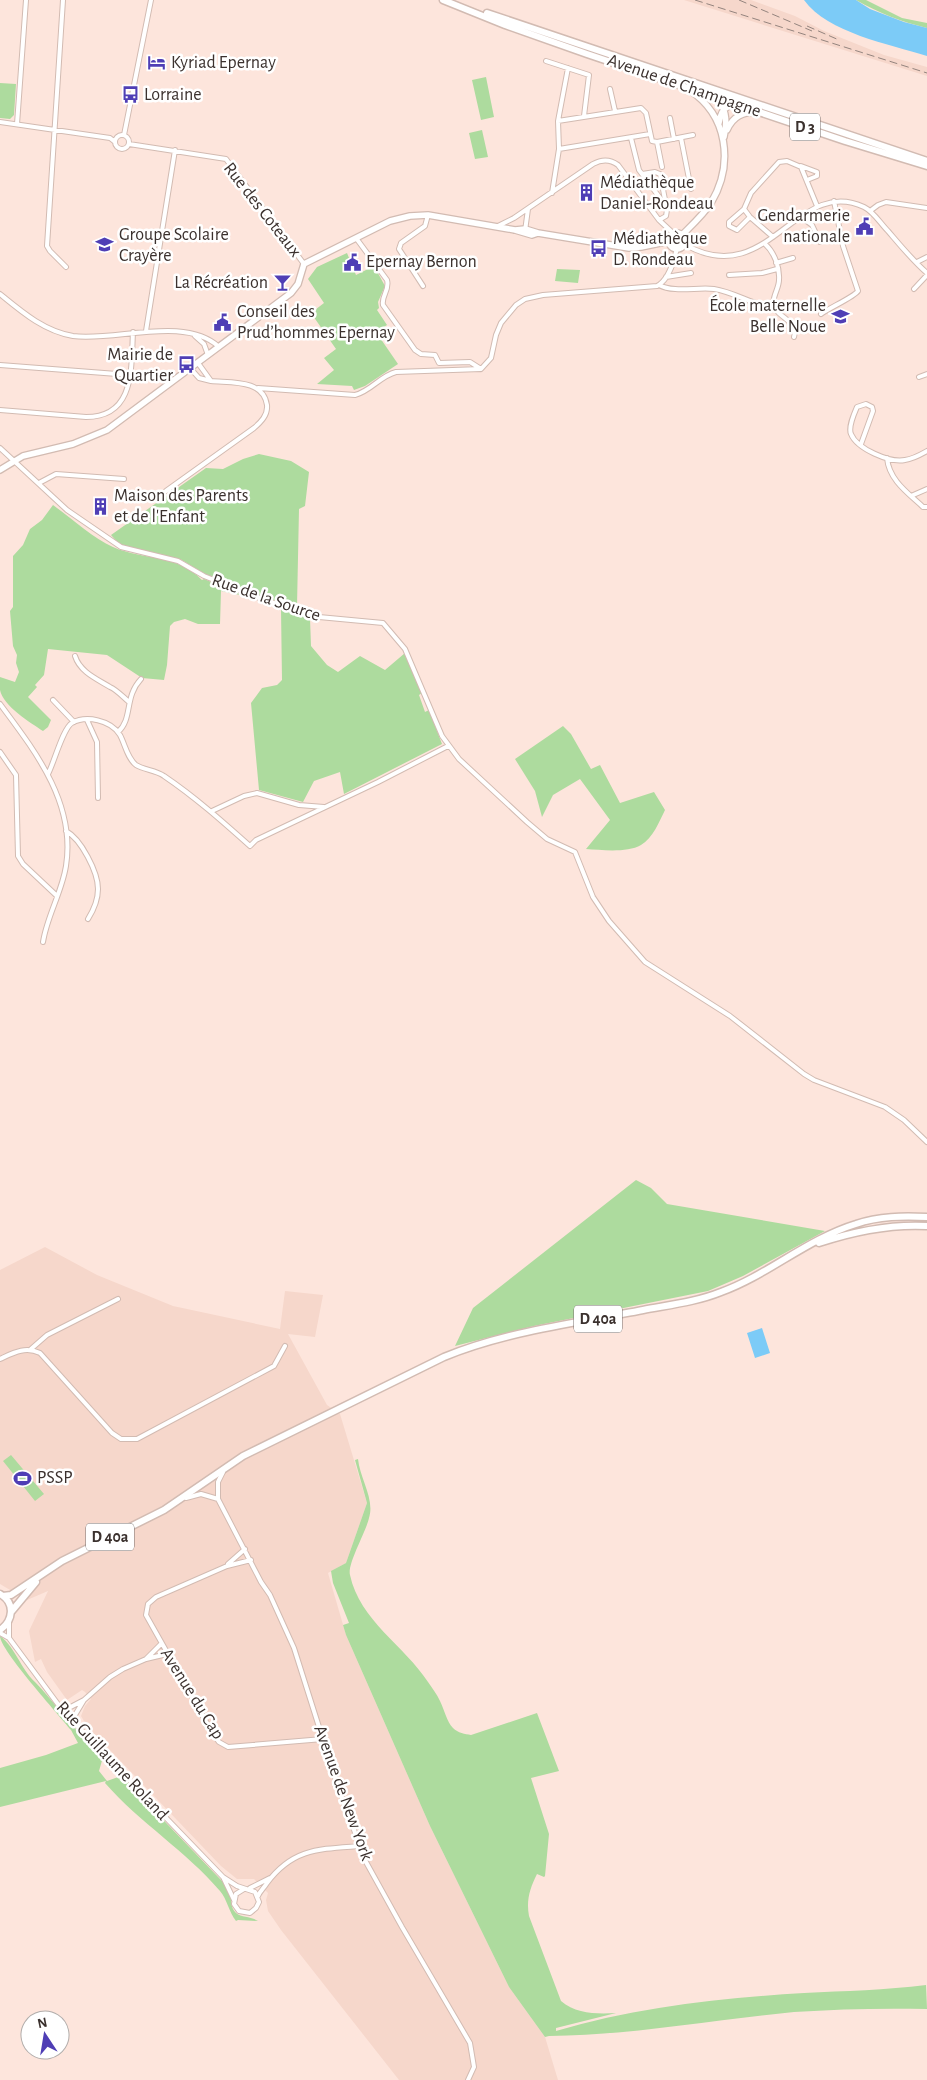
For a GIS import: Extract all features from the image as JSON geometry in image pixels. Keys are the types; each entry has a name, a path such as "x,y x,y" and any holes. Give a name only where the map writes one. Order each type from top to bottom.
{"main road":[{"name":"D 3","path":"446,1 927,161"},
{"name":"Avenue de Champagne","path":"446,1 505,25 717,98 927,166"},
{"name":"D 40a","path":"2,1595 11,1595 62,1561 148,1518 177,1501 226,1466 377,1388 459,1350 515,1335 701,1299 743,1282 842,1228 894,1216 927,1218"},
{"name":"D 40a","path":"798,1252 836,1238 875,1228 905,1224 927,1226"},
{"name":"D 40a","path":"11,1612 43,1575"},
{"path":"0,1631 9,1621 11,1612 10,1605 2,1595"}],"street":[{"path":"17,124 26,0"},
{"path":"63,0 47,246 66,267"},
{"path":"124,136 151,0"},
{"path":"546,61 589,75 584,116"},
{"path":"552,193 559,149 558,120 568,68"},
{"path":"690,82 717,98 724,109 725,130 723,139"},
{"path":"682,235 704,212 718,188 724,164 723,139 719,125 707,104 683,86"},
{"path":"610,89 615,111"},
{"path":"719,125 724,109 734,103 752,103"},
{"path":"558,120 641,108 646,113 652,141 657,142 693,135"},
{"path":"723,139 728,126 736,117 747,113 762,112"},
{"path":"670,118 674,139"},
{"path":"0,122 110,138 120,149 124,149 129,144 128,138 124,136"},
{"path":"559,149 650,134"},
{"path":"115,142 117,138 124,136"},
{"path":"630,138 638,168 666,206"},
{"path":"681,138 691,189"},
{"path":"657,142 662,167"},
{"name":"Rue des Coteaux","path":"129,144 226,159 304,264"},
{"path":"146,331 175,150"},
{"path":"494,227 514,218 597,162 609,160 625,172 659,220 674,234 682,235"},
{"path":"750,217 737,230 729,226 729,222 744,209 750,193 779,162 784,160 818,172 817,176 807,180"},
{"path":"798,165 804,172 817,206"},
{"path":"642,174 658,172 660,174 666,216 659,220"},
{"path":"684,244 702,252 723,256 747,252 765,244 817,206 834,201 851,202 870,211 927,274 914,289"},
{"path":"821,314 838,302 855,295 858,291 843,246 834,201"},
{"path":"870,211 886,202 927,208"},
{"path":"525,231 528,209"},
{"path":"744,209 750,217 773,237"},
{"path":"0,470 23,456 73,444 107,430 291,293 298,284 304,264 390,221 410,216 428,216 629,248 670,241 674,234"},
{"path":"424,286 399,249 401,244 425,226 428,216"},
{"path":"801,217 812,226 820,242"},
{"path":"514,218 515,230"},
{"path":"682,235 685,239 684,244"},
{"path":"356,238 387,280 388,285 383,305 415,350 421,354 435,355 439,363 470,362 481,369"},
{"path":"670,241 672,246 677,248"},
{"path":"659,285 666,277 677,248 684,244"},
{"path":"765,244 772,251 779,279 774,299 775,308"},
{"path":"917,262 927,257"},
{"path":"776,263 792,258"},
{"path":"729,274 762,273 777,269"},
{"path":"666,277 690,273"},
{"path":"190,368 199,378 212,381 248,384 258,388 355,395 396,372 481,369 491,358 496,335 501,324 516,305 525,299 543,295 659,285 669,288 703,288 722,291 775,308 793,326 796,331 794,337"},
{"path":"0,294 37,322 63,333 91,337 146,331 209,339 219,347"},
{"path":"0,410 86,416 102,415 110,412 120,403 126,393 130,375 133,332"},
{"path":"195,336 204,344 208,355"},
{"path":"198,363 212,381"},
{"path":"0,365 130,375"},
{"path":"919,377 927,374"},
{"path":"166,491 262,421 266,414 266,404 258,388"},
{"path":"861,444 873,411 870,405 857,407 850,427 851,434 861,444 871,452 887,458 907,460 927,451"},
{"name":"Rue de la Source","path":"0,448 67,510 121,547 178,561 204,576 264,600 319,618 383,623 405,648 448,746 464,764 526,822 547,838 572,850 577,855 593,897 610,921 645,962 730,1016 766,1043 792,1066 814,1080 894,1112 927,1142"},
{"path":"887,458 895,480 911,496 927,508"},
{"path":"39,483 56,474 124,479"},
{"path":"911,496 927,489"},
{"path":"75,656 78,663 92,676 112,688 129,702"},
{"path":"118,732 125,723 134,687 141,679"},
{"path":"53,700 74,722"},
{"path":"0,704 48,774 56,793 66,831 66,864 43,942"},
{"path":"87,720 97,742 98,798"},
{"path":"48,774 68,725 74,722 98,720 118,732 133,762 162,775 212,811 250,846 256,840 378,782 448,746"},
{"path":"0,752 7,759 16,775 18,856 22,864 57,896"},
{"path":"212,811 244,796 257,793 299,804 326,807"},
{"path":"66,831 72,834 81,845 97,885 96,897 88,919"},
{"path":"0,1360 15,1352 32,1349 47,1335 118,1299"},
{"path":"32,1349 40,1353 112,1433 128,1440 137,1439 274,1366 285,1346"},
{"path":"177,1501 201,1494 218,1498 218,1482 226,1466"},
{"name":"Avenue de New York","path":"218,1498 261,1582 270,1595 294,1648 338,1787 360,1846 402,1927 470,2043 474,2067 468,2080"},
{"path":"227,1566 245,1549"},
{"path":"227,1566 251,1560"},
{"name":"Avenue du Cap","path":"227,1566 156,1597 146,1607 146,1615 161,1644 213,1734 222,1745 228,1747 323,1739"},
{"path":"9,1621 10,1638"},
{"path":"0,1631 10,1638"},
{"name":"Rue Guillaume Roland","path":"10,1638 63,1711 222,1877 234,1900"},
{"path":"146,1659 161,1644"},
{"path":"63,1711 84,1700 110,1676 146,1659 167,1654"},
{"path":"72,1720 84,1700"},
{"path":"270,1878 236,1894 234,1900 239,1911 250,1913 258,1906 258,1896 270,1878 288,1861 300,1854 314,1850 360,1846"},
{"name":"Rue Guillaume Roland","path":"222,1877 246,1888"},
{"path":"246,1888 258,1896"}],"shaded area":[{"path":"684,0 751,0 795,16 824,31 884,55 927,67 927,76"},
{"path":"45,1247 97,1275 173,1306 280,1329 285,1291 323,1295 315,1337 288,1334 327,1405 340,1414 367,1503 346,1563 328,1573 346,1635 430,1826 509,1987 545,2037 558,2080 399,2080 281,1930 268,1911 266,1900 268,1893 254,1879 237,1879 221,1866 87,1726 81,1716 85,1706 91,1699 85,1692 82,1690 67,1700 47,1672 41,1659 35,1662 29,1631 48,1591 27,1600 0,1584 0,1270"}],"green space":[{"path":"856,0 866,0 902,18 927,23 927,28 891,17"},
{"path":"486,77 494,117 481,120 472,80"},
{"path":"0,83 16,84 14,115 10,119 0,118"},
{"path":"482,130 488,157 475,159 469,133"},
{"path":"347,253 356,275 374,266 385,286 378,302 379,308 377,310 387,325 376,332 398,364 365,386 354,390 352,386 317,384 334,370 324,358 336,349 311,313 324,303 308,279 317,267"},
{"path":"557,269 580,270 578,283 555,281"},
{"path":"259,454 291,461 309,472 305,506 299,509 297,606 264,599 210,577 180,559 120,545 111,535 206,468 223,469 243,459"},
{"path":"53,505 90,533 113,547 182,565 202,580 204,579 245,596 221,591 220,624 198,624 185,619 174,622 170,626 164,680 142,678 107,655 48,649 44,675 28,697 51,720 48,727 43,731 18,714 6,702 0,690 0,677 15,682 19,672 16,663 17,655 13,646 10,611 13,607 13,556 23,545 30,529 42,520"},
{"path":"281,609 310,618 311,646 327,665 338,672 360,656 385,670 405,653 422,693 419,695 425,712 429,710 442,744 344,794 340,772 314,781 303,802 259,790 251,703 262,688 277,685 282,680"},
{"path":"563,726 571,734 591,769 600,765 620,803 654,792 665,810 652,834 641,845 622,850 586,849 610,820 580,779 553,795 542,817 535,791 515,759"},
{"path":"636,1180 651,1188 667,1204 825,1231 743,1276 708,1291 534,1326 455,1346 473,1308"},
{"name":"PSSP","path":"11,1455 44,1494 35,1501 3,1461"},
{"path":"358,1459 369,1496 370,1511 367,1524 351,1563 350,1575 355,1591 363,1606 418,1669 437,1696 449,1722 455,1730 471,1735 537,1713 559,1771 531,1778 549,1834 545,1876 537,1874 532,1884 528,1899 529,1916 561,2001 580,2011 616,2013 556,2028 556,2031 617,2016 710,2001 926,1985 927,2009 860,2009 794,2012 641,2030 545,2037 509,1987 430,1826 346,1635 343,1625 349,1623 333,1583 331,1571 346,1563 367,1503 355,1460"},
{"path":"0,1636 10,1646 25,1671 75,1729 103,1757 99,1771 107,1781 121,1776 222,1881 229,1890 234,1911 241,1916 258,1921 236,1921 222,1894 207,1877 133,1811 105,1783 106,1781 0,1807 0,1768 46,1755 78,1743 71,1730 9,1654"}],"water":[{"path":"804,0 856,0 870,9 904,22 927,28 927,56 878,42 843,29 828,21"},
{"path":"762,1328 770,1353 755,1358 747,1333"}],"railway":[{"path":"695,0 927,73"},
{"path":"739,0 812,31"},
{"path":"807,26 839,40"}],"place":[{"name":"Kyriad Epernay","path":"157,63"},
{"name":"Lorraine","path":"130,95"},
{"name":"Médiathèque Daniel-Rondeau","path":"586,193"},
{"name":"Gendarmerie nationale","path":"864,226"},
{"name":"Groupe Scolaire Crayère","path":"105,245"},
{"name":"Médiathèque D. Rondeau","path":"599,249"},
{"name":"Epernay Bernon","path":"352,262"},
{"name":"La Récréation","path":"282,283"},
{"name":"École maternelle Belle Noue","path":"840,316"},
{"name":"Conseil des Prud’hommes Epernay","path":"223,322"},
{"name":"Mairie de Quartier","path":"187,365"},
{"name":"Maison des Parents et de l'Enfant","path":"100,506"},
{"name":"PSSP","path":"23,1478"}]}
